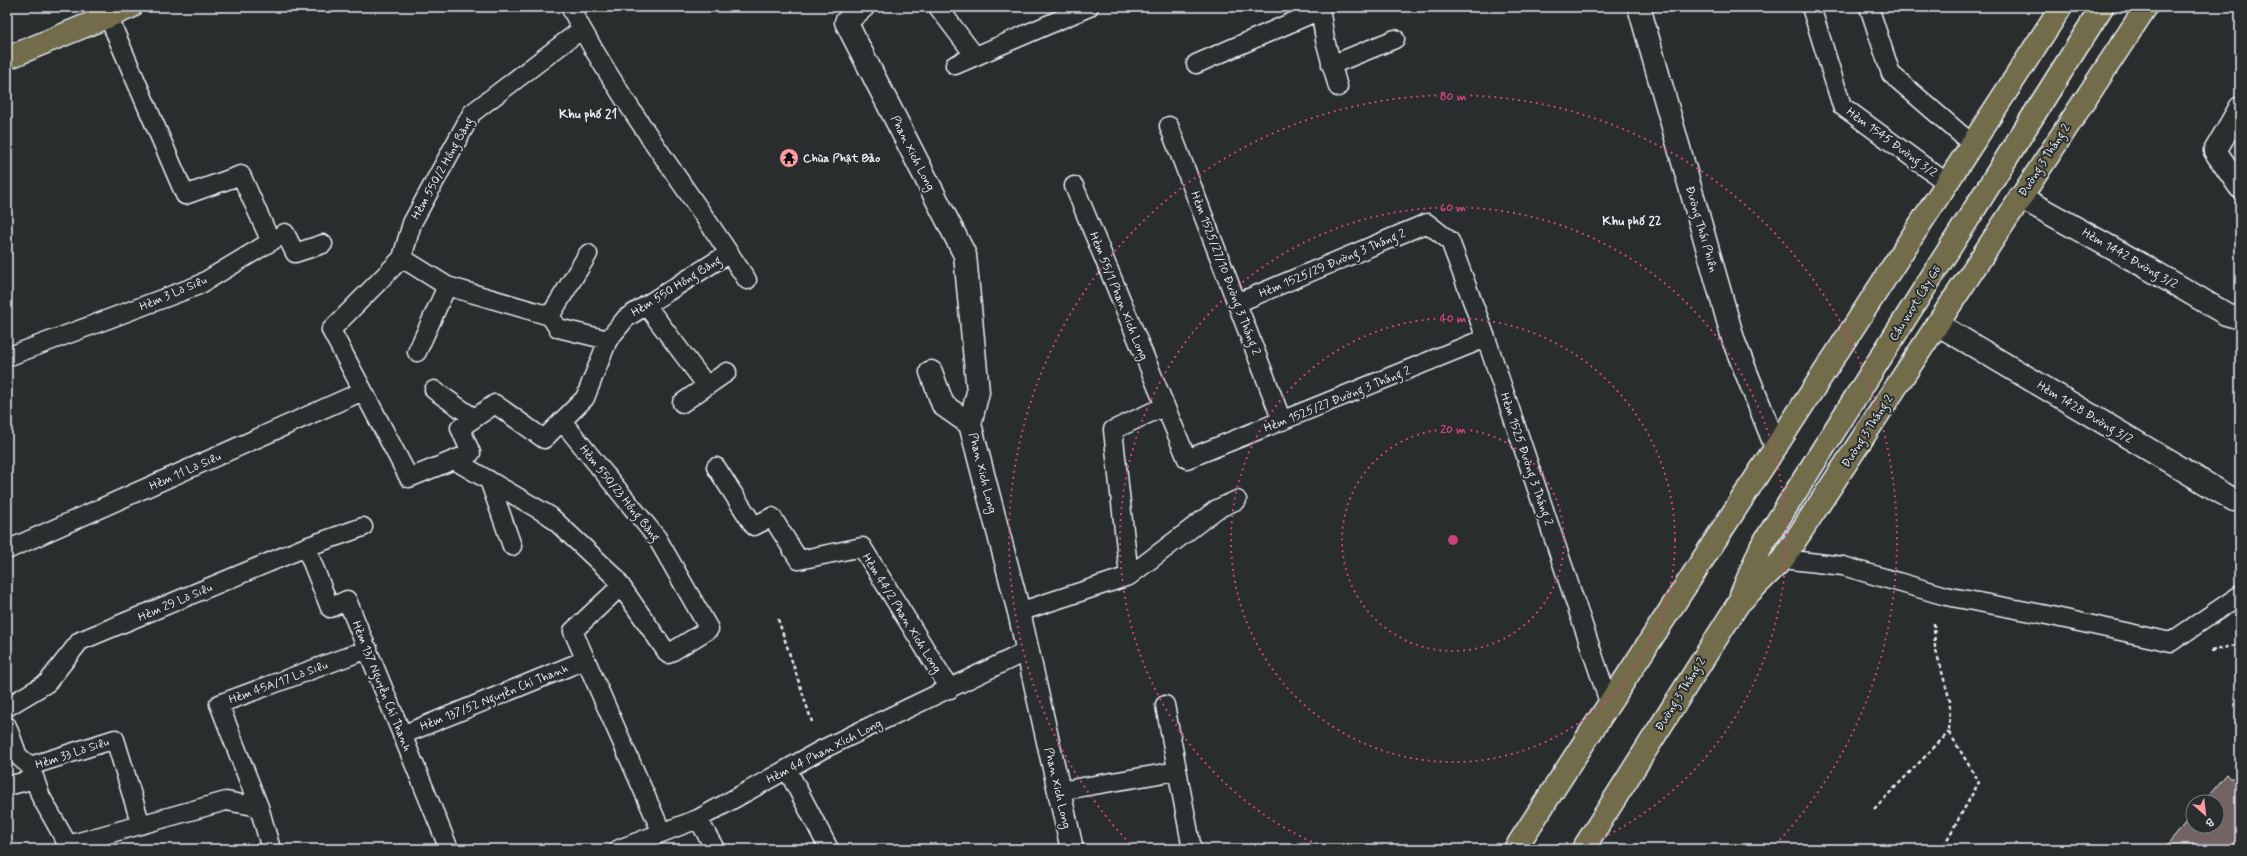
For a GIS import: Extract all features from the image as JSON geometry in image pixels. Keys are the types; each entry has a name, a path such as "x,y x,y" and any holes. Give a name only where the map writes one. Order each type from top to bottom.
{"main road":[{"path":"7,58 131,7"},
{"path":"1515,849 1610,705 2061,7"},
{"name":"Cầu vượt Cây Gõ","path":"1738,604 1761,548 2102,7"},
{"name":"Đường 3 Tháng 2","path":"1583,849 1738,604 1783,559 2146,7"}],"street":[{"name":"Phan Xich Long","path":"864,7 846,22 965,255 978,392 970,424 1019,612 1072,849"},
{"name":"Đường Thái Phiên","path":"1639,7 1734,342 1776,447"},
{"path":"2240,108 2215,151 2240,187"},
{"name":"Hẻm 1442 Đường 3/2","path":"2020,197 2146,266 2226,314 2240,318"},
{"name":"Hẻm 1428 Đường 3/2","path":"1937,324 2234,500"},
{"path":"931,372 943,405 970,424"}],"lane":[{"name":"Hẻm 550 Hồng Bàng","path":"363,391 410,478 471,452 460,428 495,404 544,439 585,398 608,340 626,318 729,253 629,105 570,7"},
{"path":"938,7 975,56"},
{"path":"955,65 975,56 1051,14 1089,7"},
{"name":"Hẻm 1545 Đường 3/2","path":"1811,7 1842,106 1947,183"},
{"path":"1869,7 1891,74 1972,144"},
{"path":"1196,64 1320,9 1331,65 1338,87"},
{"path":"108,16 185,195 241,175 271,242"},
{"name":"Hẻm 550/2 Hồng Bàng","path":"363,391 331,330 402,258 412,223 472,113 582,29"},
{"path":"1331,65 1394,39"},
{"name":"Hẻm 1525/27/10 Đường 3 Tháng 2","path":"1169,126 1282,421"},
{"name":"Hẻm 55/1 Phan Xích Long","path":"1074,186 1187,460"},
{"name":"Hẻm 1525/29 Đường 3 Tháng 2","path":"1237,303 1427,223"},
{"name":"Hẻm 1525 Đường 3 Tháng 2","path":"1427,223 1450,240 1486,338 1610,705"},
{"name":"Hẻm 3 Lò Siêu","path":"7,357 199,285 285,233 295,253 323,244"},
{"path":"729,253 747,280"},
{"path":"550,316 588,254"},
{"path":"402,258 447,286 550,316 558,328 608,340"},
{"path":"417,352 447,286"},
{"path":"646,305 707,386"},
{"name":"Hẻm 1525/27 Đường 3 Tháng 2","path":"1187,460 1486,338"},
{"path":"682,404 727,372"},
{"path":"434,390 474,418"},
{"name":"Hẻm 11 Lò Siêu","path":"7,550 363,391"},
{"path":"1129,576 1113,430 1165,406"},
{"name":"Hẻm 550/23 Hồng Bàng","path":"562,421 658,538 710,629 668,654 621,586"},
{"path":"454,460 550,516 614,576 621,586 573,631 662,833"},
{"name":"Hẻm 44/2 Phan Xích Long","path":"716,467 754,526 772,517 799,560 862,547 950,689"},
{"path":"489,480 512,546"},
{"path":"1019,612 1129,576 1217,509 1236,500"},
{"name":"Hẻm 29 Lò Siêu","path":"7,707 47,683 80,641 306,548 363,527"},
{"name":"Hẻm 137 Nguyễn Chí Thanh","path":"306,548 330,608 347,600 449,849"},
{"path":"1783,559 1844,566 1933,592 2171,642 2240,595"},
{"name":"Hẻm 45A/17 Lò Siêu","path":"271,849 259,807 220,704 368,649"},
{"name":"Hẻm 44 Phan Xích Long","path":"619,849 698,819 822,750 1028,651"},
{"name":"Hẻm 137/52 Nguyễn Chí Thanh","path":"402,735 585,660"},
{"path":"1165,705 1192,849"},
{"path":"7,726 18,756 33,772 7,786"},
{"name":"Hẻm 33 Lò Siêu","path":"141,825 115,739 33,772 41,797 68,845 141,825 226,800 259,807"},
{"path":"787,769 829,849"},
{"path":"1059,791 1177,771"},
{"path":"698,819 715,849"}],"path":[{"path":"1933,592 1935,647 1950,701 1949,732 1979,782 1942,849"},
{"path":"778,619 822,750"},
{"path":"1874,809 1949,732"}],"building":[{"path":"2227,774 2240,784 2240,849 2163,849 2185,823 2185,834 2225,834 2225,794 2210,794"}],"place":[{"name":"Chùa Phật Bảo","path":"789,158"}],"district":[{"name":"Khu phố 21","path":"588,113"},
{"name":"Khu phố 22","path":"1632,220"}]}
